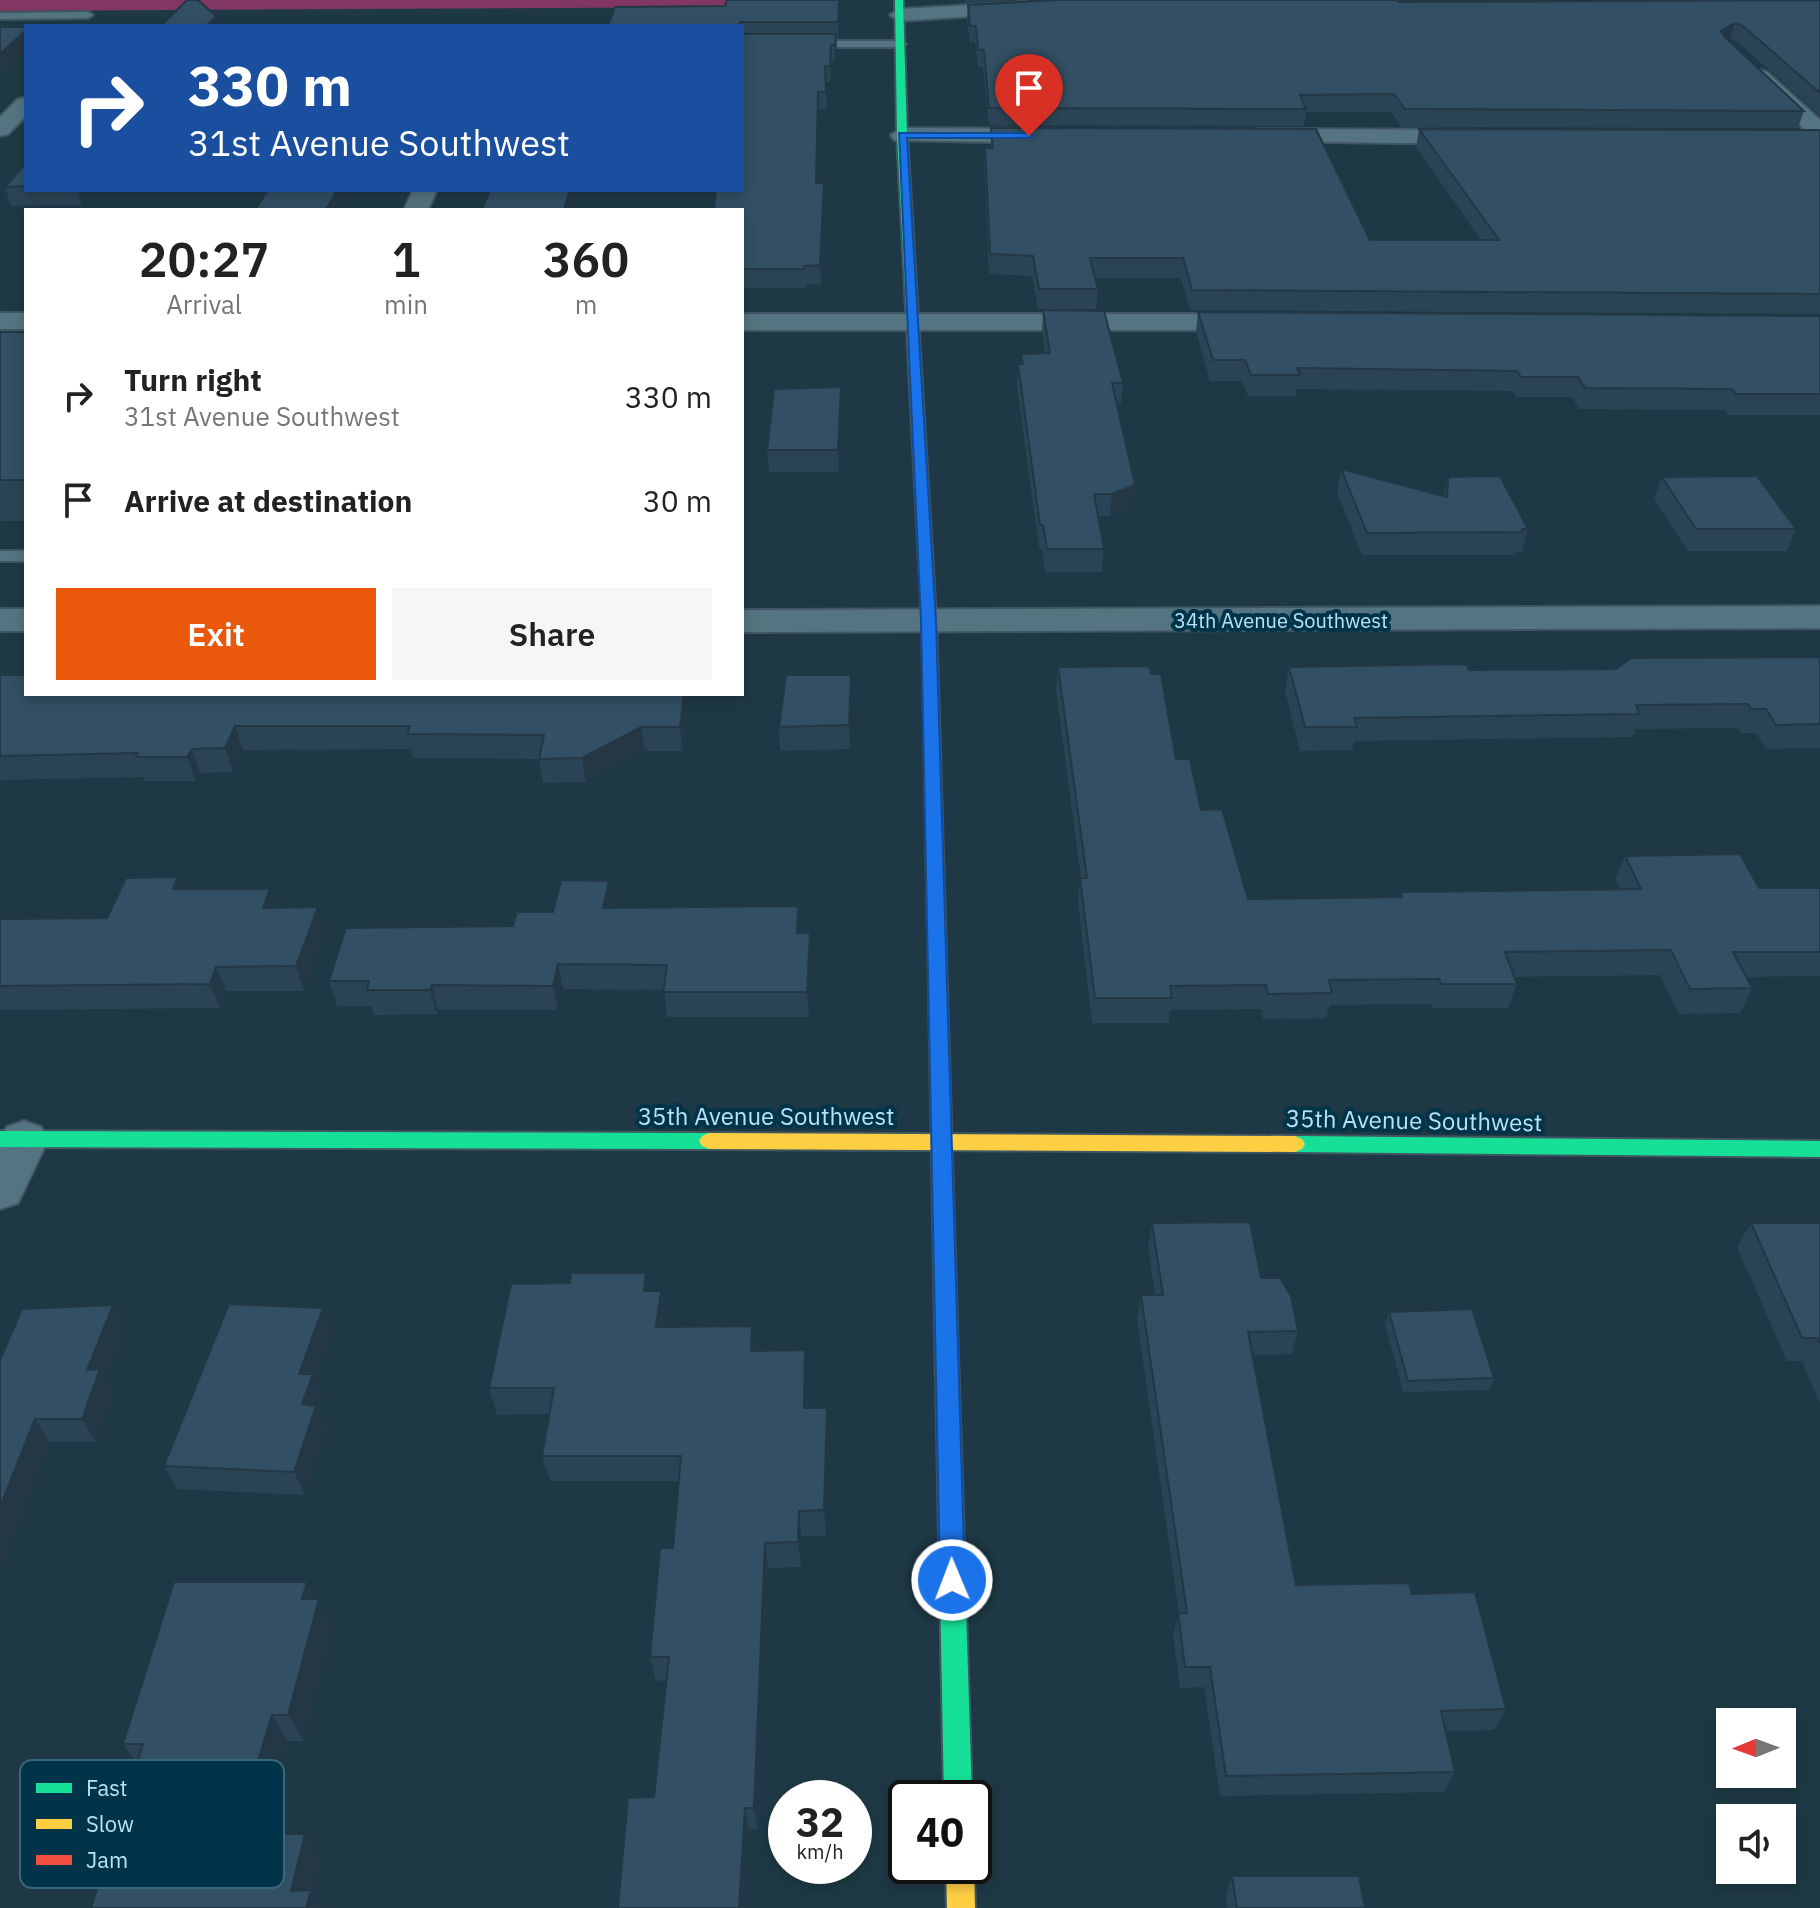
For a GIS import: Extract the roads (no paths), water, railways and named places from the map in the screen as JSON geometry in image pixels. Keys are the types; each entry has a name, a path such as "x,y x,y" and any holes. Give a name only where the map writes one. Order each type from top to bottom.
{"street":[{"path":"958,1780 929,621 902,135 899,7 1040,7"},
{"path":"1740,58 1820,135"},
{"path":"6,88 24,100"},
{"path":"0,129 24,103"},
{"path":"902,135 1076,136"},
{"path":"1788,137 1820,135"},
{"path":"1234,136 1503,137"},
{"path":"744,322 913,322 950,319 1286,322"},
{"path":"0,321 24,321"},
{"name":"34th Avenue Southwest","path":"744,621 1820,617"},
{"path":"0,620 24,620"},
{"path":"0,1189 12,1140"},
{"name":"35th Avenue Southwest","path":"12,1140 941,1141 1820,1149"},
{"path":"960,1884 961,1908"}],"lane":[{"path":"0,16 88,15"},
{"path":"744,44 901,44"},
{"path":"0,556 24,556"}]}
